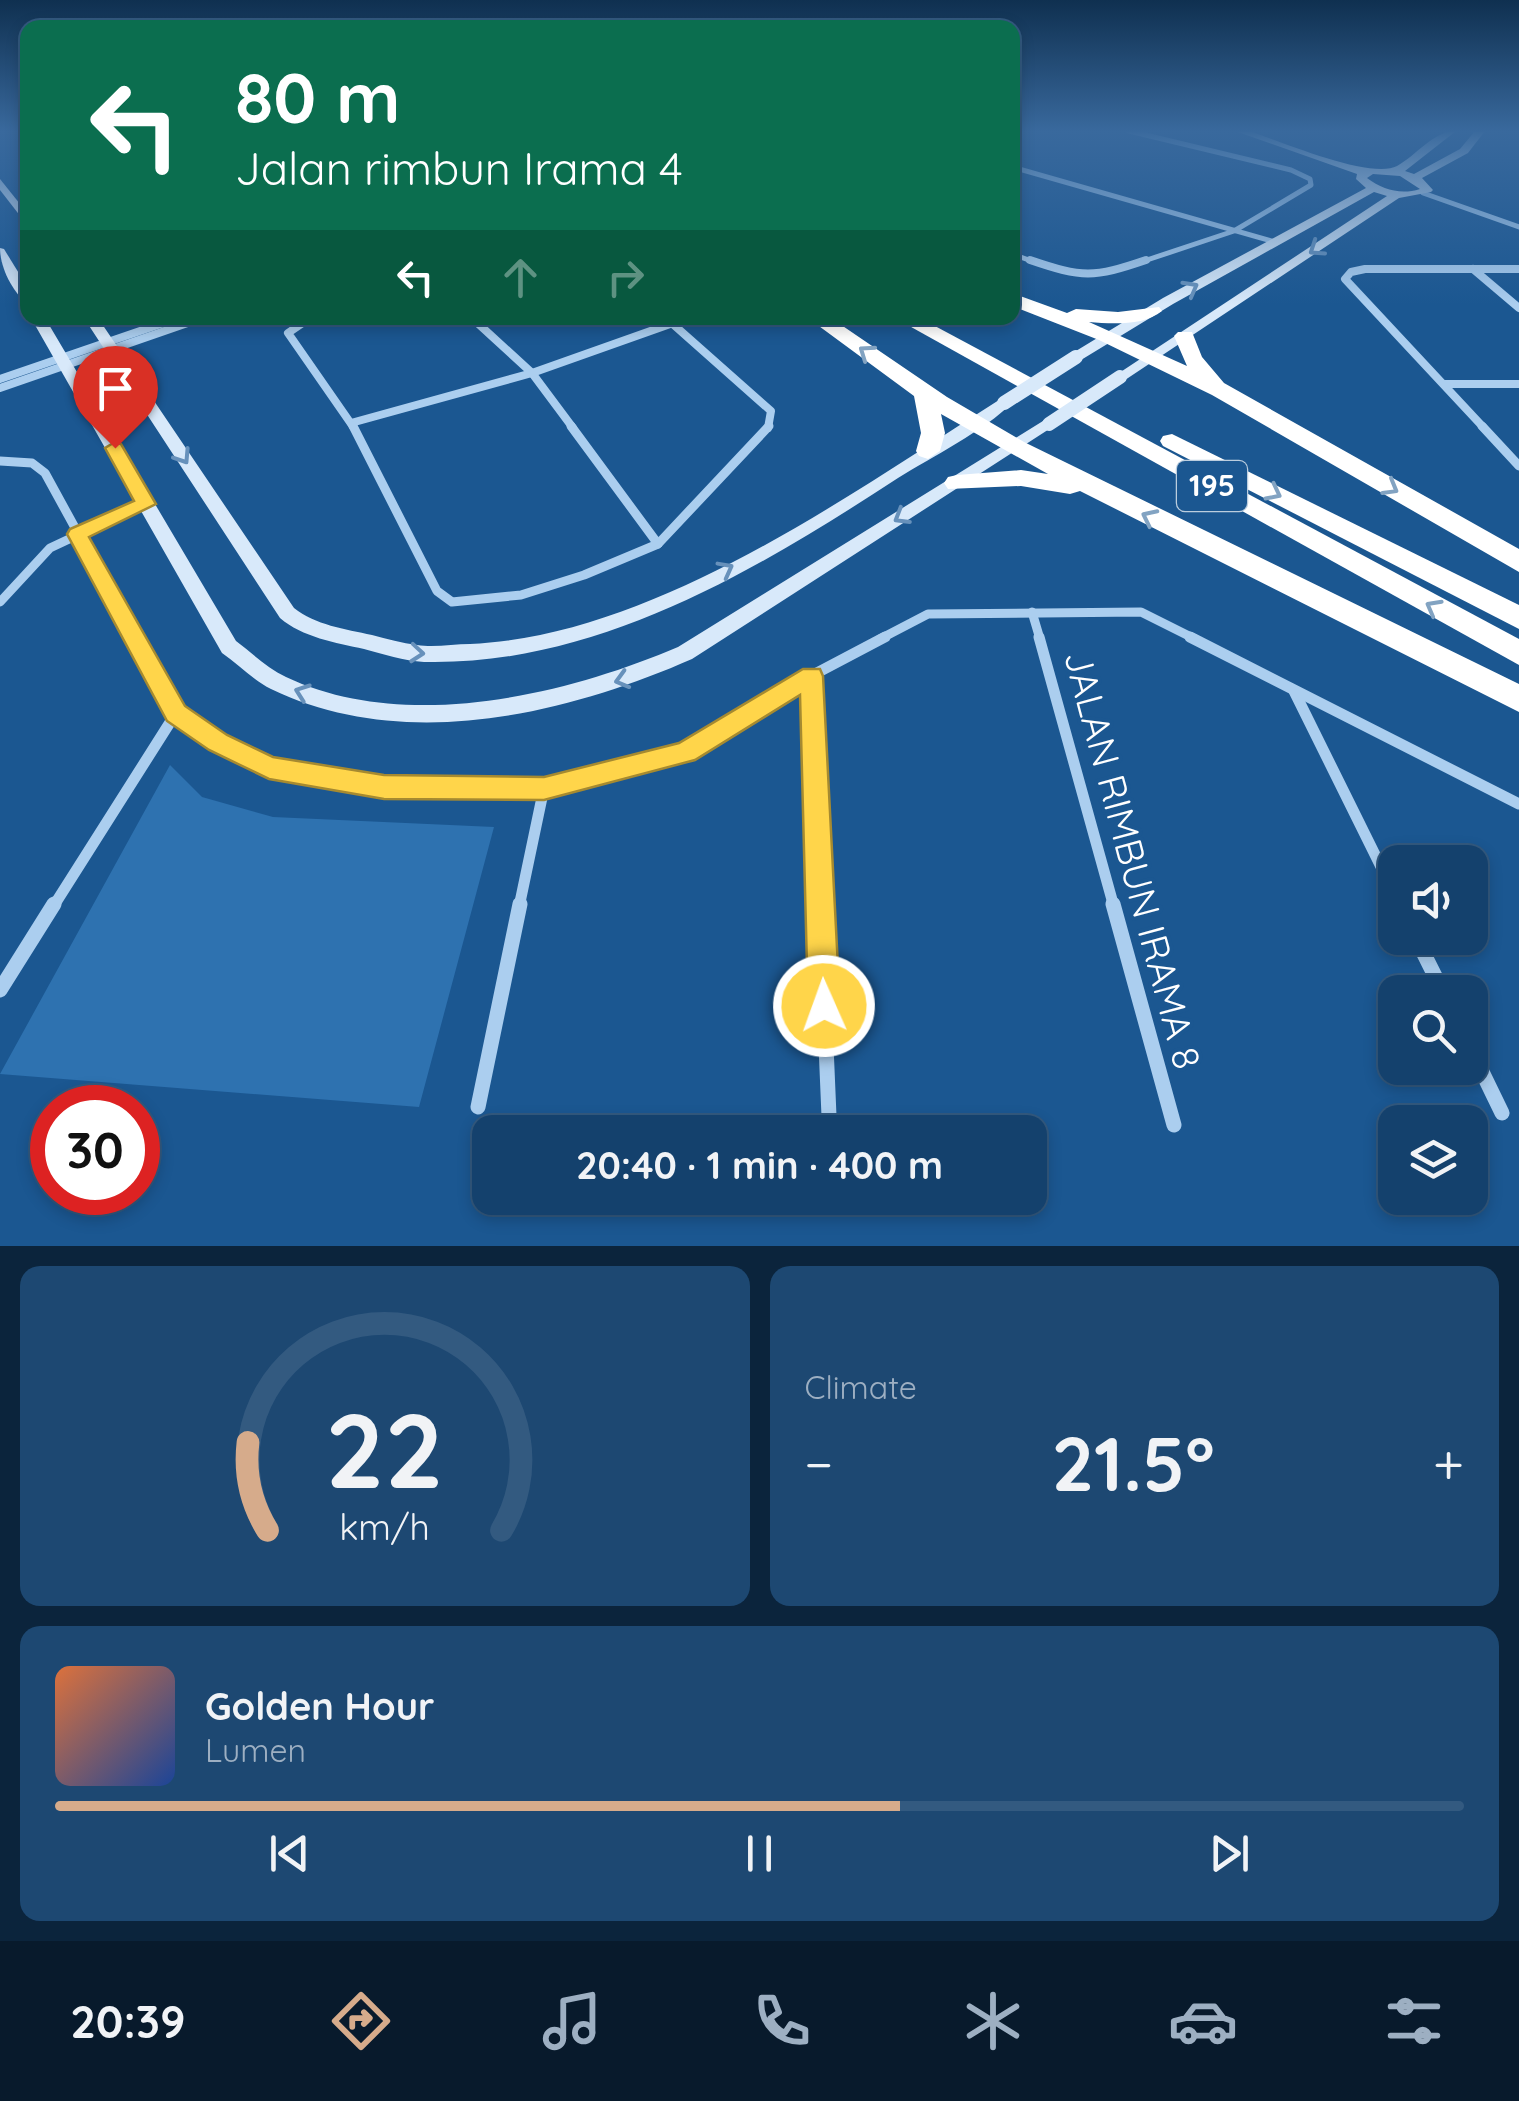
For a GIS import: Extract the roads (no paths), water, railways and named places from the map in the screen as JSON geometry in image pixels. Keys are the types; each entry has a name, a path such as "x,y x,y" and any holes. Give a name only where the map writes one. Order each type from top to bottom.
{"highway":[{"path":"1020,303 1106,336 1220,390 1519,562"},
{"path":"1038,309 1118,318 1152,311"},
{"path":"828,325 925,392 1093,490 1519,699"},
{"name":"195","path":"918,325 1519,654"},
{"name":"195","path":"954,325 1519,618"},
{"path":"1185,336 1192,358 1220,390"},
{"path":"925,392 933,434 928,451"},
{"path":"956,483 1022,478 1093,490"}],"street":[{"path":"5,189 20,211"},
{"path":"1089,189 1275,242"},
{"path":"1020,257 1073,275 1101,276 1234,231 1305,189"},
{"path":"96,325 291,617 371,648 431,655 498,650 571,636 660,605 858,500 1106,336 1371,189"},
{"path":"1378,189 1397,194 1424,193 1519,227"},
{"path":"1424,193 1425,189"},
{"path":"42,325 229,646 276,682 323,700 380,710 459,711 523,704 643,674 685,653 1014,447 1397,194"},
{"path":"0,252 20,286"},
{"path":"1472,268 1519,308"},
{"path":"1519,268 1365,269 1350,272 1345,279 1519,466"},
{"path":"0,388 160,325"},
{"path":"110,345 178,325"},
{"path":"300,325 288,333 351,424 437,591 452,602 521,595 584,575 658,544 768,432 771,411 675,325"},
{"path":"480,325 532,373 658,544"},
{"path":"351,424 532,373 656,325"},
{"path":"0,379 65,362"},
{"path":"1444,384 1519,384"},
{"path":"0,462 32,463 45,473 176,714 218,742 269,767 340,782 437,790 544,788 686,752 811,676 928,614 1141,612 1519,804"},
{"path":"0,602 41,556 77,534 146,504"},
{"name":"JALAN RIMBUN IRAMA 8","path":"1032,612 1174,1125"},
{"path":"811,676 829,1115"},
{"path":"1294,690 1378,860"},
{"path":"0,990 176,714"},
{"path":"478,1106 544,788"},
{"path":"1488,1084 1502,1113"}]}
